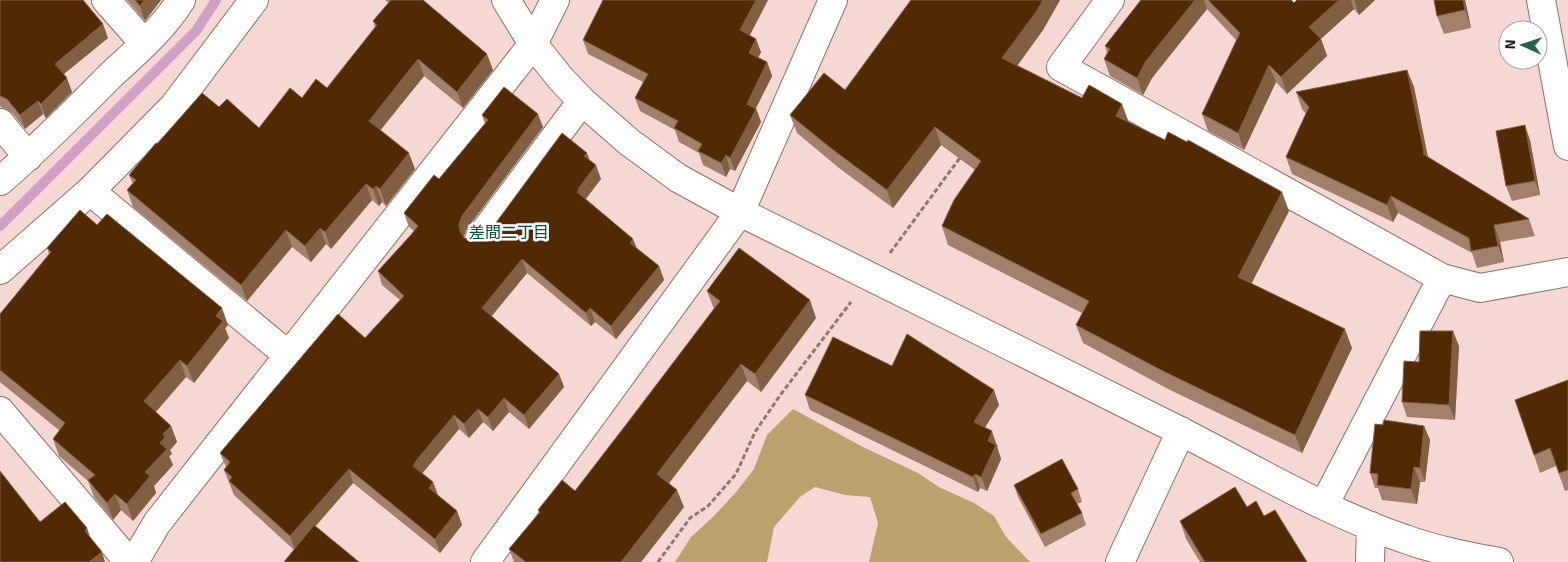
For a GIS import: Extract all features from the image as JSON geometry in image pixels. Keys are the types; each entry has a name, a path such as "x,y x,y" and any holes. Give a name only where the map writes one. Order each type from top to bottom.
{"street":[{"path":"106,0 144,43"},
{"path":"0,181 28,157 171,17 181,0"},
{"path":"0,270 90,191 174,106 254,0"},
{"path":"506,0 533,44 560,79 629,142 678,178 740,212 1181,431 1324,505 1406,540 1458,554 1499,562"},
{"path":"134,562 157,523 533,44 555,0"},
{"path":"484,562 740,212 833,0"},
{"path":"1110,0 1061,67 1442,278 1480,288 1568,272"},
{"path":"1541,0 1568,146"},
{"path":"479,239 582,101"},
{"path":"0,123 28,157"},
{"path":"90,191 288,355"},
{"path":"1324,505 1442,278"},
{"path":"0,411 129,562"},
{"path":"1120,562 1181,431"},
{"path":"1370,562 1371,526"}],"path":[{"path":"889,253 965,150"},
{"path":"658,562 690,518 708,506 736,474 755,432 851,301"}],"shaded area":[{"path":"793,409 863,447 918,473 939,487 974,503 994,516 1006,537 1030,562 869,562 878,523 870,497 845,495 815,487 800,497 774,527 767,562 675,562 691,537 714,516 754,469 767,435"}],"building":[{"path":"0,0 83,0 103,24 55,64 67,78 41,104 38,101 20,115 7,99 0,96"},
{"path":"135,0 144,0 140,6"},
{"path":"391,0 423,0 487,54 457,92 418,59 369,121 409,153 380,189 376,186 373,189 366,184 325,232 320,228 305,246 286,230 241,285 127,190 136,180 129,175 202,93 219,107 227,99 259,128 290,88 302,98 316,79 327,88 377,25 373,21"},
{"path":"603,0 756,0 740,30 756,39 749,53 767,62 747,104 756,109 730,158 726,155 721,163 698,151 702,144 674,128 678,121 635,98 648,74 583,40"},
{"path":"911,0 1043,0 1002,58 1082,98 1089,85 1122,104 1116,116 1165,140 1168,132 1187,142 1188,140 1282,192 1238,277 1345,329 1295,435 1163,371 1076,325 1089,301 942,226 954,200 981,161 935,127 887,190 790,115 824,73 845,90"},
{"path":"1141,0 1195,0 1146,61 1137,78 1104,59 1110,49 1105,46"},
{"path":"1208,0 1291,0 1294,3 1297,0 1339,0 1309,27 1321,39 1281,77 1269,65 1238,133 1202,114 1240,33"},
{"path":"1434,0 1463,0 1465,10 1437,16"},
{"path":"1407,70 1423,154 1529,219 1494,225 1498,246 1471,251 1469,238 1391,196 1387,205 1286,157 1309,107 1296,92"},
{"path":"504,87 538,114 462,216 459,224 464,238 473,241 487,235 562,133 587,153 584,156 596,165 577,192 633,239 630,243 659,266 611,326 590,308 586,313 522,259 482,308 559,374 524,415 504,398 488,417 478,409 464,424 454,415 416,461 413,466 433,482 429,488 457,511 435,539 349,469 290,536 229,481 232,477 224,470 230,462 220,453 338,314 365,338 404,296 378,271 418,226 404,213 434,175 439,179 488,120 482,115"},
{"path":"1525,125 1535,181 1506,186 1496,131"},
{"path":"80,210 97,225 107,214 222,308 216,316 223,321 187,366 180,360 144,401 171,426 163,434 165,437 160,443 167,449 145,472 150,476 127,504 115,494 107,503 88,480 95,475 53,439 65,423 0,370 0,314 51,252 47,248"},
{"path":"739,248 810,300 755,374 741,364 657,474 677,490 621,562 526,562 509,549 540,512 538,510 562,480 575,491 629,421 720,301 707,291"},
{"path":"1420,331 1453,331 1449,405 1402,402 1404,361 1419,362"},
{"path":"907,334 994,390 974,422 992,431 988,441 996,445 981,477 975,474 973,477 805,395 833,337 892,366"},
{"path":"1568,380 1568,470 1559,473 1550,448 1534,455 1515,400"},
{"path":"1384,420 1424,426 1420,468 1414,467 1411,489 1377,485 1378,474 1370,473 1375,424 1383,425"},
{"path":"1062,459 1078,489 1071,493 1082,513 1041,534 1014,485"},
{"path":"0,471 40,522 65,502 87,528 85,531 102,552 89,562 0,562"},
{"path":"1235,487 1247,507 1256,501 1264,516 1275,510 1307,562 1205,562 1180,521"},
{"path":"314,525 359,562 284,562"}],"waterway":[{"path":"0,226 196,31 216,0"}],"district":[{"name":"差間二丁目","path":"509,233"}]}
